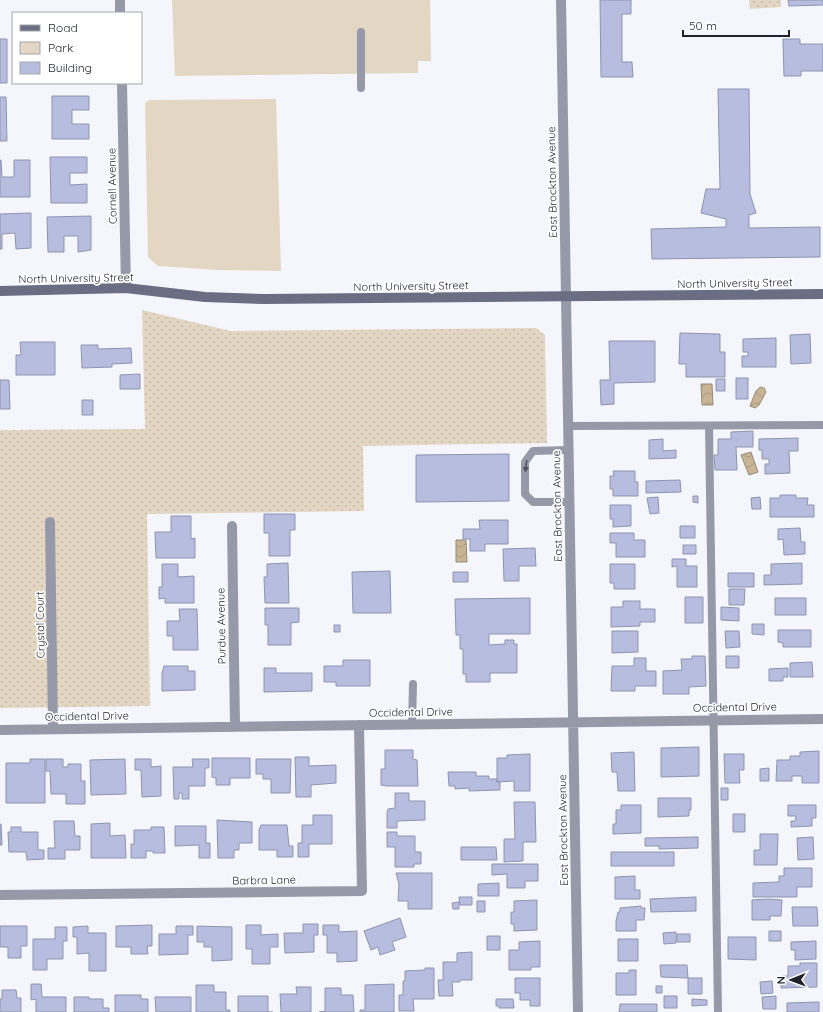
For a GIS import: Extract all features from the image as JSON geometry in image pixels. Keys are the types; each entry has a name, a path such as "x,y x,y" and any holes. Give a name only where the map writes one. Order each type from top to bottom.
{"street":[{"path":"120,0 120,12"},
{"name":"East Brockton Avenue","path":"561,0 578,1012"},
{"name":"Cornell Avenue","path":"122,84 126,288"},
{"name":"North University Street","path":"0,291 126,288 206,297 241,299 823,294"},
{"name":"Crystal Court","path":"50,522 53,729"},
{"name":"Purdue Avenue","path":"232,526 235,726"},
{"name":"Occidental Drive","path":"0,730 823,718"},
{"name":"Barbra Lane","path":"0,895 362,891 360,725"}],"lane":[{"path":"361,32 362,88"},
{"path":"568,426 823,425"},
{"path":"709,426 718,1012"},
{"path":"568,450 533,451 525,462 525,494 533,502 569,502"},
{"path":"412,725 413,684"}],"green space":[{"path":"172,0 430,0 431,61 418,61 418,73 175,76"},
{"path":"749,0 781,0 781,7 750,9"},
{"path":"276,99 281,271 217,270 158,266 148,257 145,103 150,100"},
{"path":"142,310 231,331 536,328 545,335 547,443 363,446 364,511 147,514 150,706 0,708 0,430 145,429"}],"water":[{"path":"701,384 712,384 713,405 702,405"},
{"path":"760,387 764,388 766,392 759,405 755,408 750,406 756,391"},
{"path":"751,452 758,472 749,475 741,455"},
{"path":"456,540 466,540 467,562 456,562"}],"building":[{"path":"600,0 631,0 631,14 622,14 622,62 632,62 633,77 601,77"},
{"path":"788,0 823,0 823,5 789,6"},
{"path":"0,39 7,39 7,83 0,83"},
{"path":"783,39 800,39 800,44 823,44 823,71 801,71 801,76 784,76"},
{"path":"718,89 749,89 750,194 756,213 749,215 749,228 820,227 820,257 652,259 651,229 726,227 726,219 701,213 706,189 720,189"},
{"path":"52,96 89,96 89,110 72,110 72,124 89,124 89,139 52,139"},
{"path":"0,97 6,97 7,141 0,141"},
{"path":"50,157 87,157 87,173 70,173 70,185 87,184 87,203 51,203"},
{"path":"0,160 2,177 14,177 14,160 30,160 30,197 0,197"},
{"path":"31,213 31,248 16,249 15,233 2,234 2,249 0,249 0,214"},
{"path":"91,216 91,250 78,252 78,236 64,236 64,252 48,252 47,217"},
{"path":"680,333 720,334 720,352 725,352 725,377 686,377 686,364 679,364"},
{"path":"810,334 811,363 791,364 790,335"},
{"path":"776,338 776,367 742,367 742,356 748,356 748,352 743,352 743,339"},
{"path":"609,341 655,341 655,382 614,383 614,404 601,405 600,380 610,380"},
{"path":"20,342 55,342 55,375 16,375 16,355 21,355"},
{"path":"81,345 98,345 98,349 131,348 132,363 112,364 112,367 82,368"},
{"path":"140,374 140,389 120,389 120,375"},
{"path":"736,378 748,378 748,399 736,399"},
{"path":"716,379 725,379 725,391 716,391"},
{"path":"0,380 9,380 10,409 0,409"},
{"path":"82,400 93,400 93,415 82,415"},
{"path":"753,431 753,447 736,447 737,470 715,470 714,455 718,455 718,439 731,439 731,432"},
{"path":"798,438 798,451 789,451 790,473 765,474 765,464 769,464 769,459 762,459 762,450 759,450 759,439"},
{"path":"663,439 663,451 676,450 676,458 649,459 649,440"},
{"path":"509,454 509,501 416,502 416,455"},
{"path":"613,471 635,471 635,482 638,482 638,496 613,496 613,489 610,489 610,476 614,476"},
{"path":"680,480 681,492 646,493 646,481"},
{"path":"780,495 796,495 796,498 808,498 807,505 814,505 814,517 770,517 770,498 780,498"},
{"path":"693,496 698,496 698,503 693,502"},
{"path":"658,497 659,513 650,514 647,498"},
{"path":"760,497 761,509 752,509 751,498"},
{"path":"610,505 631,505 631,526 613,527 613,519 610,519"},
{"path":"264,514 295,514 295,530 290,530 290,556 269,556 269,533 264,533"},
{"path":"171,516 191,516 191,539 195,538 195,558 156,558 155,532 171,532"},
{"path":"479,520 508,520 508,544 485,544 485,551 470,551 470,539 463,539 463,529 480,529"},
{"path":"680,526 695,526 695,538 680,538"},
{"path":"800,528 801,542 805,542 805,554 784,555 783,539 778,540 778,529"},
{"path":"610,533 634,533 634,540 645,540 645,557 616,557 616,543 610,543"},
{"path":"683,545 696,545 696,554 683,554"},
{"path":"535,548 536,566 519,566 519,581 504,581 503,549"},
{"path":"672,559 686,559 686,566 697,566 697,587 677,587 677,566 672,567"},
{"path":"288,563 289,603 265,603 264,577 267,577 267,564"},
{"path":"802,563 802,584 764,585 764,575 771,575 771,564"},
{"path":"162,564 178,564 178,577 194,576 194,603 165,603 165,598 159,599 159,587 162,587"},
{"path":"610,564 635,564 635,589 614,589 614,583 610,583"},
{"path":"390,571 391,613 353,613 352,572"},
{"path":"453,572 468,572 468,582 453,582"},
{"path":"728,573 754,573 754,587 728,587"},
{"path":"729,589 745,589 744,605 729,605"},
{"path":"685,597 703,597 703,623 685,623"},
{"path":"530,598 530,634 489,634 489,645 505,644 505,640 514,640 514,644 517,644 517,673 490,673 490,682 466,682 466,674 463,674 463,649 460,649 460,635 456,635 455,599"},
{"path":"775,598 806,598 806,615 775,615"},
{"path":"623,601 640,601 640,609 655,609 655,622 640,622 640,626 611,627 611,607 623,607"},
{"path":"721,607 739,608 739,621 721,620"},
{"path":"265,608 299,608 299,622 291,623 291,645 268,645 268,625 265,625"},
{"path":"179,609 197,609 198,650 173,650 173,636 167,636 167,621 180,621"},
{"path":"752,624 764,624 764,635 752,634"},
{"path":"334,625 340,625 340,632 334,632"},
{"path":"778,630 811,630 811,647 783,647 783,643 778,642"},
{"path":"612,631 638,631 638,652 612,653"},
{"path":"725,631 739,631 740,647 726,648"},
{"path":"692,656 705,656 706,686 689,687 689,694 663,694 663,671 682,670 681,659 692,659"},
{"path":"726,656 739,656 739,668 726,668"},
{"path":"634,658 646,658 646,671 656,671 656,686 635,686 635,691 611,691 612,666 634,666"},
{"path":"343,660 370,660 370,686 336,686 336,682 324,682 324,666 343,666"},
{"path":"812,662 813,677 790,677 790,663"},
{"path":"164,666 188,666 188,671 195,671 195,690 162,691 162,673"},
{"path":"264,668 276,668 276,673 312,673 312,691 264,692"},
{"path":"788,668 788,677 783,677 783,681 769,681 769,669"},
{"path":"699,747 699,776 661,777 661,748"},
{"path":"385,750 413,750 413,759 417,760 418,786 381,785 381,769 385,769"},
{"path":"819,751 819,783 802,783 802,776 792,776 792,781 776,781 777,760 790,760 790,756 800,756 800,752"},
{"path":"634,752 635,791 618,791 617,772 612,772 611,753"},
{"path":"530,754 530,791 514,791 514,781 497,782 497,758 507,758 507,755"},
{"path":"724,754 744,754 744,770 739,770 740,783 725,783"},
{"path":"295,757 309,757 309,766 336,765 336,783 311,785 311,797 296,797"},
{"path":"212,758 250,758 250,778 230,778 230,785 216,785 216,778 212,777"},
{"path":"30,759 45,759 45,803 6,803 6,763 30,763"},
{"path":"46,759 63,759 63,767 68,767 68,764 81,764 81,781 85,781 85,804 66,804 66,794 51,794 50,771 46,771"},
{"path":"125,759 126,794 91,795 90,760"},
{"path":"135,759 151,759 151,767 161,766 161,796 142,797 141,770 135,770"},
{"path":"192,759 209,759 209,768 205,768 205,786 189,786 189,799 182,799 182,793 179,793 179,799 174,799 173,767 193,767"},
{"path":"256,759 291,759 290,793 271,793 271,779 263,779 263,774 256,774"},
{"path":"769,768 769,781 760,781 760,769"},
{"path":"448,772 476,772 476,776 489,776 489,779 497,779 497,782 500,782 500,790 469,791 469,788 455,789 455,786 449,786"},
{"path":"721,788 728,788 728,800 721,800"},
{"path":"395,793 409,793 409,801 425,801 425,820 397,821 397,828 387,828 388,809 395,808"},
{"path":"658,798 691,798 691,810 689,810 689,816 658,817"},
{"path":"514,802 535,802 536,842 523,842 523,861 504,862 504,839 515,839"},
{"path":"621,805 641,805 641,833 613,834 613,824 616,824 616,810 621,810"},
{"path":"788,805 816,805 816,818 812,818 812,826 791,827 791,821 795,821 796,816 788,816"},
{"path":"733,814 745,814 745,832 733,832"},
{"path":"313,815 332,815 332,844 309,844 309,857 298,857 298,843 302,843 302,825 313,825"},
{"path":"217,820 252,822 252,843 239,843 239,850 234,850 234,858 218,858"},
{"path":"54,821 74,821 75,836 80,836 80,850 65,850 65,859 48,859 48,848 55,848"},
{"path":"110,823 110,836 125,835 126,858 91,858 91,824"},
{"path":"1,824 2,845 0,845"},
{"path":"261,825 287,825 289,846 293,846 293,857 277,857 277,850 259,850 259,830"},
{"path":"175,826 206,826 206,843 210,843 210,858 199,858 199,845 175,846"},
{"path":"11,827 21,827 21,832 38,832 38,850 44,850 44,859 27,860 26,852 9,852 8,832 11,832"},
{"path":"151,827 164,827 165,853 153,853 153,851 146,851 146,858 131,858 131,844 134,844 134,830 151,830"},
{"path":"387,832 397,832 397,836 415,836 415,852 421,852 421,864 414,864 414,867 395,867 395,847 387,847"},
{"path":"760,834 778,834 777,865 754,865 754,850 760,850"},
{"path":"698,837 698,848 659,849 659,846 645,846 645,838"},
{"path":"813,837 814,859 798,860 797,838"},
{"path":"461,847 496,847 497,860 461,860"},
{"path":"611,852 674,852 674,866 611,866"},
{"path":"492,864 538,864 538,881 525,881 525,888 507,888 507,874 492,875"},
{"path":"784,868 812,868 812,887 797,887 797,897 753,897 753,883 779,882 779,876 784,876"},
{"path":"396,873 432,873 432,909 408,909 408,901 398,901 399,884"},
{"path":"635,876 635,890 640,890 640,899 615,899 615,877"},
{"path":"499,883 499,896 478,896 478,884"},
{"path":"459,897 472,897 472,905 460,905"},
{"path":"696,897 696,911 651,912 650,899"},
{"path":"537,900 537,930 514,931 514,924 511,924 511,912 514,912 514,901"},
{"path":"752,900 782,900 781,916 770,916 770,920 752,920"},
{"path":"477,901 485,901 485,912 477,912"},
{"path":"459,902 459,909 453,909 452,903"},
{"path":"641,906 641,908 645,908 644,920 636,920 636,931 616,931 616,921 620,908"},
{"path":"792,907 817,907 818,926 793,926"},
{"path":"400,918 406,937 392,942 395,950 380,955 378,947 371,950 364,931"},
{"path":"303,924 318,924 318,935 314,935 314,952 285,953 284,933 303,933"},
{"path":"152,925 152,946 147,946 148,954 131,954 131,947 116,947 116,926"},
{"path":"246,925 261,925 261,935 278,934 278,947 270,947 270,964 252,964 252,949 246,949"},
{"path":"323,925 339,925 339,932 357,931 357,961 337,962 337,953 327,953 327,935 323,935"},
{"path":"0,926 27,926 27,946 21,946 21,958 8,958 8,947 0,947"},
{"path":"88,926 88,933 106,933 106,971 89,971 89,953 77,954 77,937 73,937 73,927"},
{"path":"176,926 193,926 193,935 188,935 188,954 159,955 159,934 176,934"},
{"path":"197,926 232,927 232,960 212,961 212,947 204,947 204,942 197,942"},
{"path":"55,927 67,927 67,941 63,941 63,959 47,959 47,970 33,970 33,939 55,939"},
{"path":"769,931 781,931 781,941 769,941"},
{"path":"676,932 676,943 664,944 663,933"},
{"path":"677,934 690,934 690,942 677,942"},
{"path":"487,936 500,936 500,950 487,950"},
{"path":"728,937 756,937 756,960 728,959"},
{"path":"618,939 638,939 638,961 618,961"},
{"path":"540,941 540,967 531,967 531,970 509,970 509,950 519,950 519,942"},
{"path":"816,941 816,959 795,960 795,950 791,950 791,942"},
{"path":"472,952 472,980 452,982 453,996 439,996 438,980 443,980 443,962 457,962 457,953"},
{"path":"800,963 817,963 817,987 781,988 781,976 788,976 788,966 800,966"},
{"path":"660,965 687,965 688,978 661,977"},
{"path":"425,968 434,968 434,999 413,999 414,1011 399,1011 399,995 403,995 405,971 425,970"},
{"path":"629,970 636,970 636,995 616,995 616,973 629,973"},
{"path":"515,978 540,978 540,1006 530,1006 530,1000 520,1000 520,993 515,993"},
{"path":"688,978 702,978 702,994 688,994"},
{"path":"772,981 773,993 761,994 760,982"},
{"path":"31,984 41,984 42,997 66,997 66,1012 36,1012 36,999 31,1000"},
{"path":"394,984 394,1012 360,1012 360,1010 365,1010 365,985"},
{"path":"196,985 214,985 214,992 226,992 226,1010 230,1010 230,1012 196,1012"},
{"path":"656,986 662,986 662,993 656,993"},
{"path":"296,987 311,987 311,1012 281,1012 280,994 297,994"},
{"path":"325,988 341,988 341,995 353,995 354,1012 319,1012 325,1011"},
{"path":"2,990 16,990 17,998 21,998 21,1012 0,1012"},
{"path":"115,995 141,995 141,999 148,999 148,1012 115,1012"},
{"path":"238,996 268,996 268,1012 238,1012"},
{"path":"664,996 677,996 677,1008 664,1008"},
{"path":"776,996 776,1009 763,1009 762,997"},
{"path":"74,997 103,999 103,1008 109,1008 109,1012 74,1012"},
{"path":"155,997 191,997 191,1012 156,1012"},
{"path":"496,999 513,999 514,1008 499,1008 499,1006 496,1006"},
{"path":"692,999 707,1000 707,1005 692,1006"},
{"path":"819,1002 819,1012 787,1012 787,1003"},
{"path":"620,1004 657,1004 657,1012 619,1012"}]}
